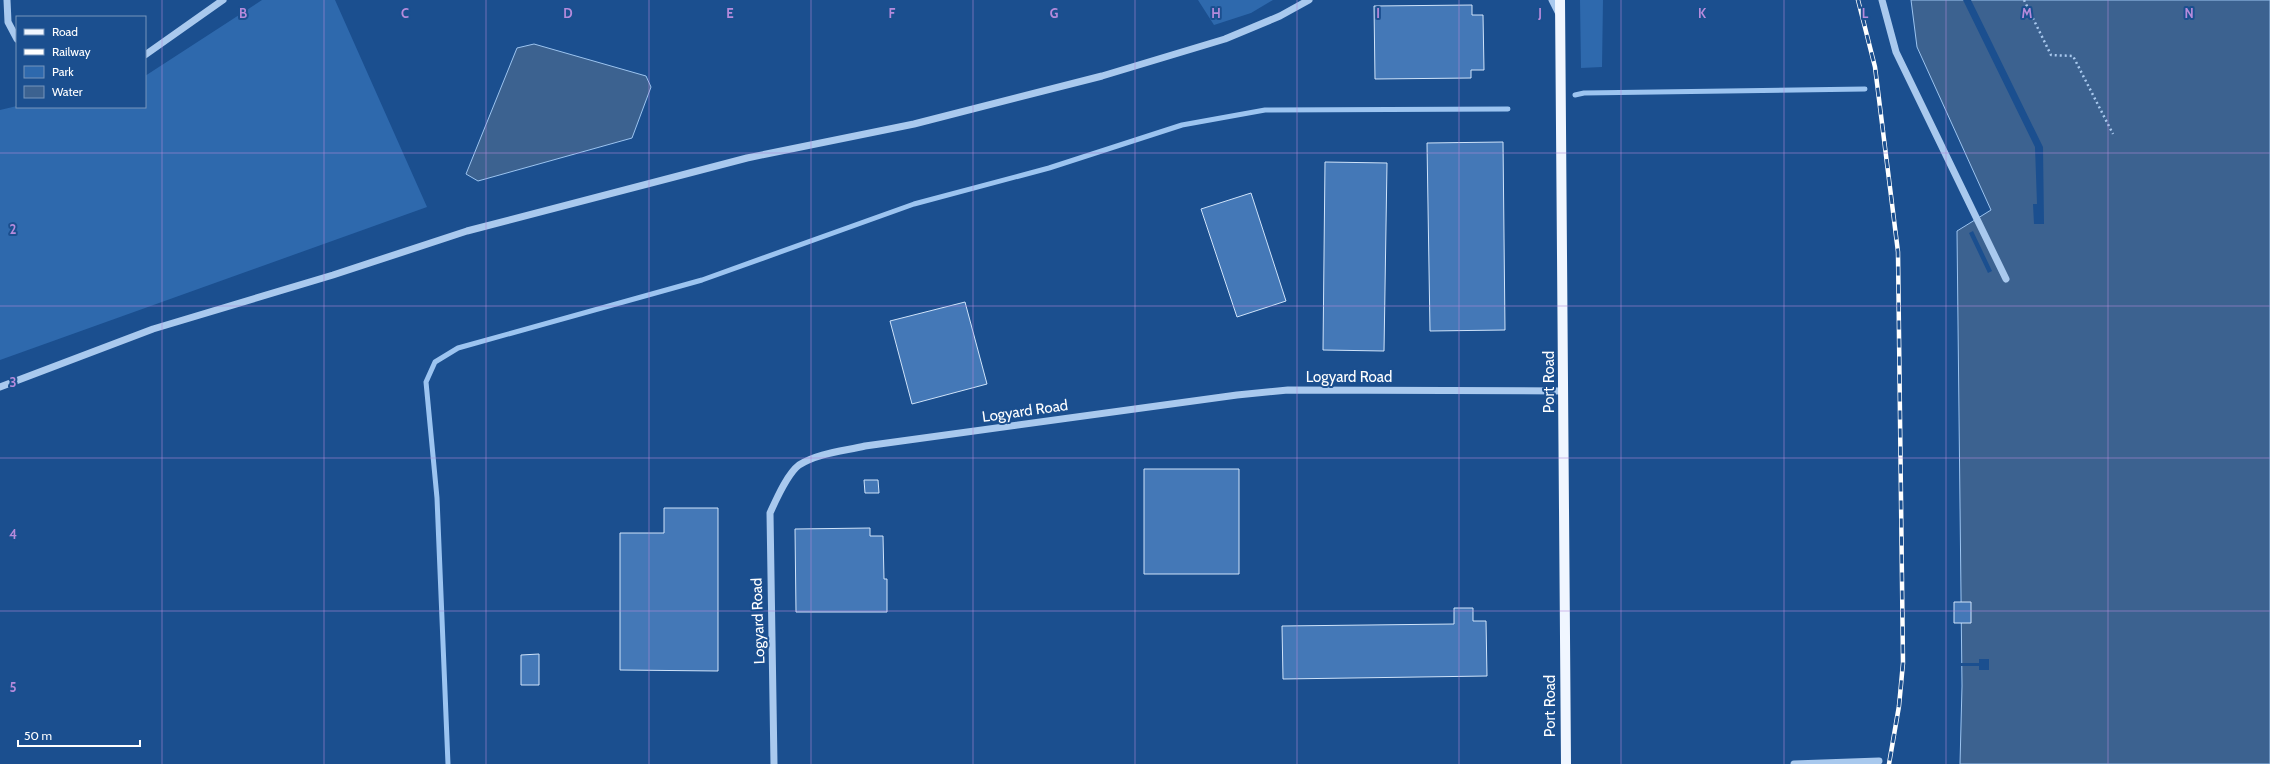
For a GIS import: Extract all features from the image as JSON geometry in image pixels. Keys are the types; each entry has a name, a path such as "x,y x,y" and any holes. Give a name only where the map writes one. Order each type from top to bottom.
{"main road":[{"name":"Port Road","path":"1560,0 1566,764"}],"street":[{"path":"7,0 8,22 16,38"},
{"path":"146,54 222,0"},
{"path":"0,387 153,328 333,275 467,231 747,158 914,124 1102,76 1225,40 1259,26 1309,0"},
{"path":"1552,0 1560,16"},
{"path":"1882,0 1896,52 2006,279"},
{"name":"Logyard Road","path":"774,764 770,513 782,488 799,466 821,456 865,446 1237,395 1288,390 1564,391"},
{"path":"1794,764 1879,761"}],"path":[{"path":"2024,0 2051,55 2074,56 2113,134"}],"green space":[{"path":"262,0 335,0 427,207 0,360 0,110 16,106 16,108 146,108 146,75"},
{"path":"1198,0 1273,0 1251,13 1214,25"},
{"path":"1580,0 1603,0 1602,67 1581,68"}],"water":[{"path":"1911,0 2270,0 2270,764 1960,764 1962,686 1957,231 1991,210 1917,47"},
{"path":"534,44 646,76 651,87 632,138 478,181 466,174 517,48"}],"pier":[{"path":"1963,0 1971,0 2043,147 2044,224 2034,224 2033,204 2037,204 2035,147"},
{"path":"1973,231 1992,271 1988,273 1969,233"},
{"path":"1979,659 1989,659 1989,670 1979,670 1979,666 1960,666 1960,663 1979,663"}],"building":[{"path":"1472,5 1472,15 1483,15 1484,70 1471,70 1471,78 1375,79 1374,6"},
{"path":"1503,142 1505,330 1430,331 1427,143"},
{"path":"1325,162 1387,163 1384,351 1323,350"},
{"path":"1251,193 1286,301 1237,317 1201,209"},
{"path":"965,302 987,384 912,404 890,321"},
{"path":"1144,469 1239,469 1239,574 1144,574"},
{"path":"864,480 878,480 879,493 865,493"},
{"path":"664,508 718,508 718,671 620,670 620,533 664,533"},
{"path":"870,528 870,536 883,536 884,579 887,579 887,612 796,612 795,529"},
{"path":"1954,602 1971,602 1971,623 1954,623"},
{"path":"1454,608 1473,608 1473,621 1486,621 1487,676 1283,679 1282,626 1454,624"},
{"path":"539,654 539,685 521,685 521,655"}],"waterway":[{"path":"1575,95 1584,93 1865,89"},
{"path":"448,764 437,498 426,382 435,362 458,348 702,280 914,204 1049,168 1182,125 1265,110 1508,109"}],"railway":[{"path":"1858,0 1875,67 1898,252 1903,663 1899,706 1889,764"}]}
